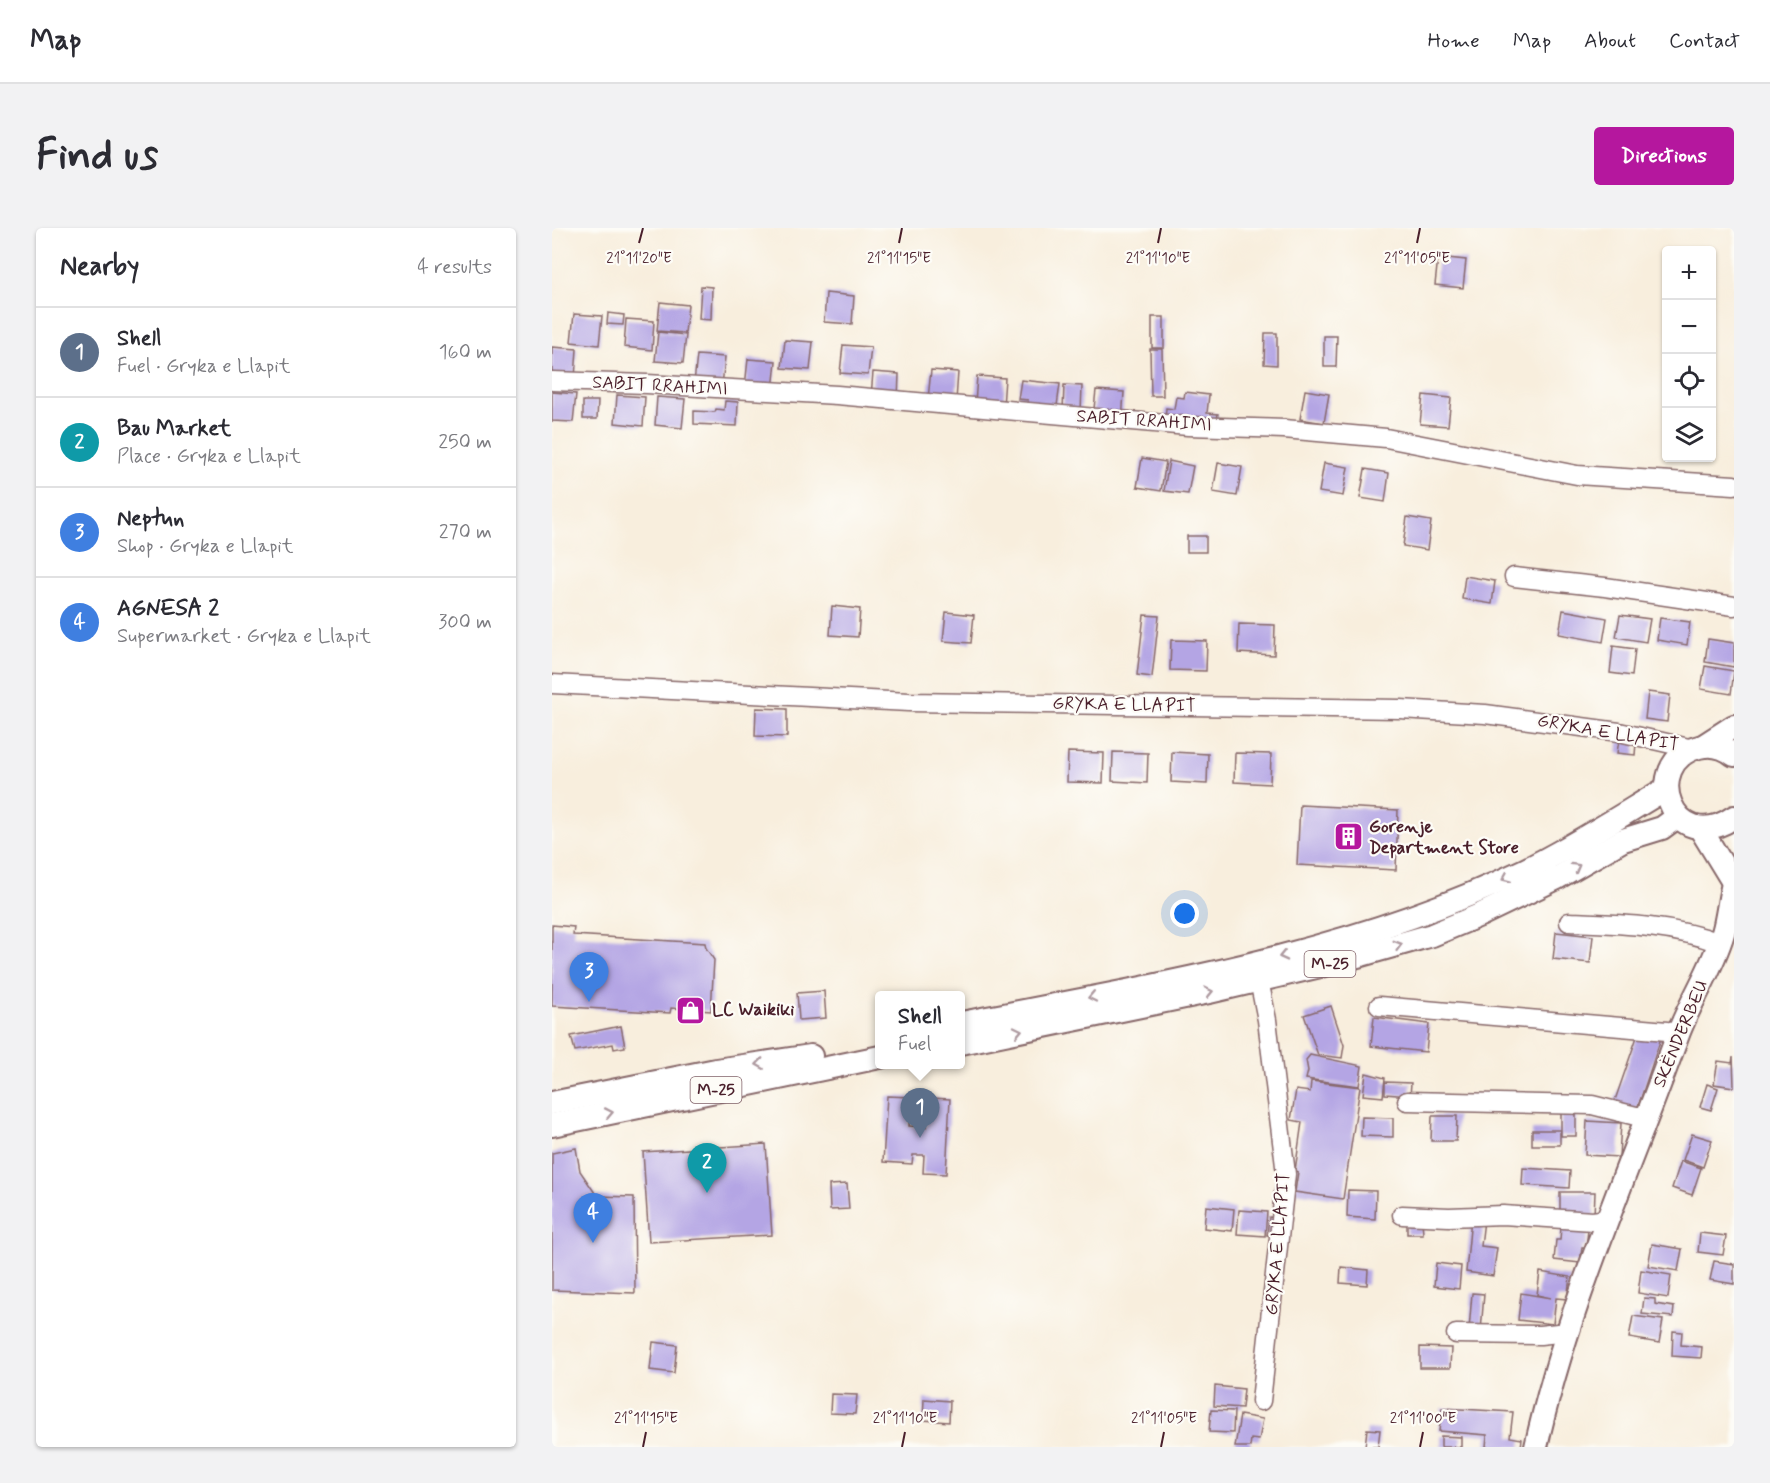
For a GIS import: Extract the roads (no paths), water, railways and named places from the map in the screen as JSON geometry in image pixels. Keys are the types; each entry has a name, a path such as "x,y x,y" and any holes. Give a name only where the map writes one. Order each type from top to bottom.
{"main road":[{"name":"GRYKA E LLAPIT","path":"1698,747 1734,726"},
{"path":"1734,755 1723,748 1698,747 1683,753 1671,768 1667,788 1668,798 1677,817 1682,821 1700,828 1712,828 1734,818"},
{"name":"M-25","path":"965,1022 1313,949 1456,899 1524,870 1580,841 1667,788"},
{"name":"M-25","path":"965,1042 1209,992 1333,963 1432,935 1557,878 1623,840 1662,828 1677,817"},
{"name":"SKËNDERBEU","path":"1536,1447 1544,1407 1607,1219 1677,1038 1720,943 1734,881 1700,828"},
{"name":"M-25","path":"552,1103 716,1070 818,1055 875,1043"},
{"name":"M-25","path":"552,1125 875,1059"}],"street":[{"name":"SABIT RRAHIMI","path":"552,381 837,395 1188,426 1284,429 1386,438 1577,475 1734,485"},
{"path":"1514,577 1605,587 1734,606"},
{"name":"GRYKA E LLAPIT","path":"552,684 909,702 1421,710 1485,714 1619,732 1698,747"},
{"path":"1569,922 1642,925 1692,933 1720,943"},
{"name":"GRYKA E LLAPIT","path":"1259,980 1269,1031 1286,1174 1261,1401"},
{"path":"1379,1006 1667,1031 1677,1038"},
{"path":"1407,1101 1565,1104 1592,1106 1636,1116 1646,1116"},
{"path":"1402,1215 1449,1217 1503,1215 1593,1221 1607,1219"},
{"path":"1456,1334 1540,1335 1558,1333 1567,1336"}],"place":[{"name":"Gorenje Department Store","path":"1348,837"},
{"name":"Neptun","path":"589,1002"},
{"name":"LC Waikiki","path":"691,1010"},
{"name":"Shell","path":"920,1138"},
{"name":"Bau Market","path":"707,1193"},
{"name":"AGNESA 2","path":"593,1243"}]}
